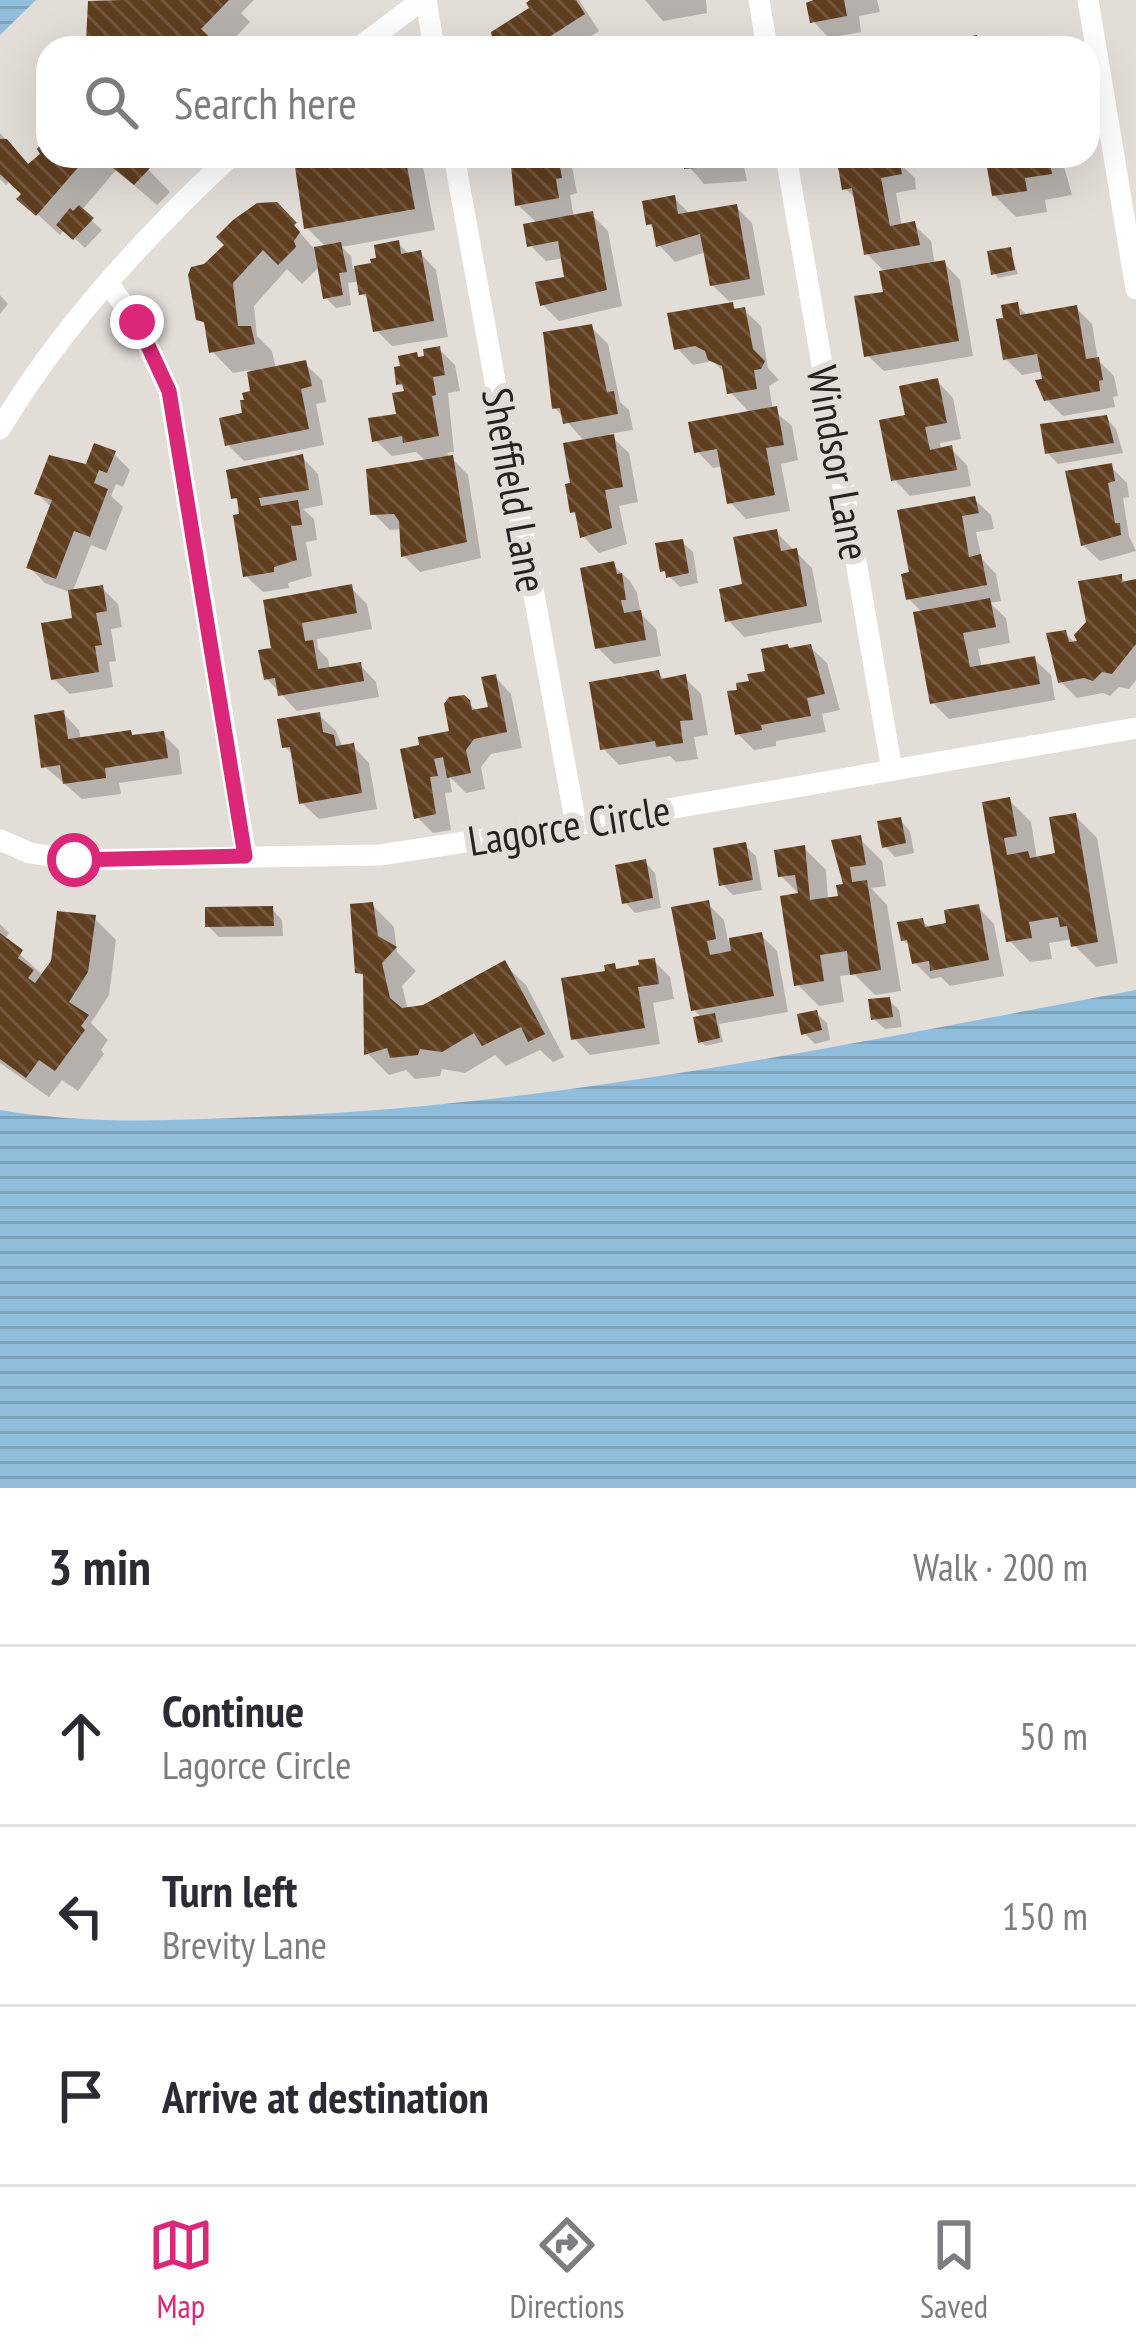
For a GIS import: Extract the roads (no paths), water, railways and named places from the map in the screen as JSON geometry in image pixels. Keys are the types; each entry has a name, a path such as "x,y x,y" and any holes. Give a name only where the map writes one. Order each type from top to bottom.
{"street":[{"path":"374,36 424,0 432,36"},
{"path":"759,0 765,36"},
{"path":"1088,0 1094,36"},
{"path":"1100,72 1136,289"},
{"path":"0,429 24,389 109,284 170,212 218,168"},
{"name":"Sheffield Lane","path":"456,168 576,825"},
{"name":"Windsor Lane","path":"788,168 892,770"},
{"path":"109,284 137,322 169,391 245,856"},
{"name":"Lagorce Circle","path":"0,840 31,853 74,860 380,855 1136,728"}],"water":[{"path":"0,0 36,0 0,35"},
{"path":"1136,990 1136,1488 0,1488 0,1110 105,1120 176,1120 389,1109 496,1098 711,1068"}]}
